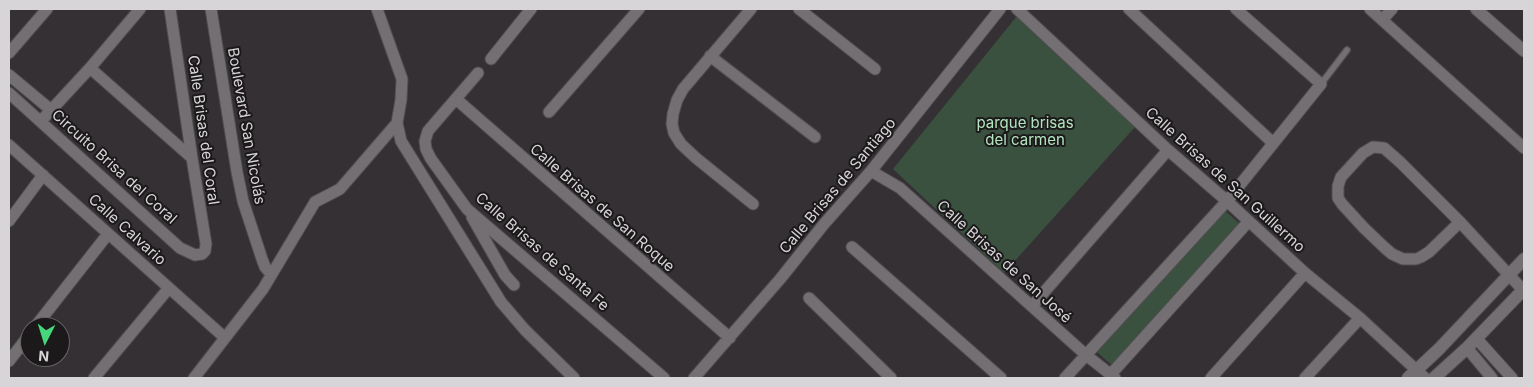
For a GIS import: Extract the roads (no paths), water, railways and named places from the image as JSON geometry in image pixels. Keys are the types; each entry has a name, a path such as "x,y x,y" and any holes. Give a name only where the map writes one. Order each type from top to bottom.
{"street":[{"path":"9,53 47,9"},
{"path":"41,121 90,68 140,9"},
{"name":"Calle Brisas del Coral","path":"170,9 206,244 205,251 202,254"},
{"name":"Boulevard San Nicolás","path":"211,9 243,201 265,267 271,274"},
{"path":"377,9 402,79 397,123 401,141 501,302 525,330 574,378"},
{"path":"491,60 531,9"},
{"path":"751,9 683,89 677,100 672,124 674,133 681,144 753,204"},
{"path":"799,9 875,69"},
{"name":"Calle Brisas de Santiago","path":"694,378 871,171 1000,9"},
{"name":"Calle Brisas de San Guillermo","path":"1017,9 1168,150 1227,200 1305,273 1360,318 1416,376"},
{"path":"1129,9 1273,143"},
{"path":"1065,378 1227,200 1321,84 1236,9"},
{"path":"1370,9 1524,148"},
{"path":"1382,20 1392,9"},
{"path":"1476,9 1524,51"},
{"path":"549,112 636,12"},
{"path":"710,56 815,137"},
{"path":"90,68 192,158"},
{"path":"456,99 478,73"},
{"name":"Circuito Brisa del Coral","path":"9,75 51,110"},
{"name":"Circuito Brisa del Coral","path":"9,92 180,248 195,255 202,254"},
{"name":"Calle Brisas de Santa Fe","path":"456,99 428,131 425,140 426,149 431,159 467,209 664,378"},
{"name":"Calle Brisas de San Roque","path":"456,99 730,338"},
{"path":"194,378 263,289 315,202 340,189 397,123"},
{"name":"Calle Calvario","path":"9,145 224,337"},
{"path":"1434,378 1467,348 1524,289 1460,222 1384,148 1373,147 1363,153 1341,177 1338,186 1338,198 1342,204 1385,248 1403,259 1416,259 1429,252 1460,222"},
{"path":"1032,306 1168,150"},
{"name":"Calle Brisas de San José","path":"871,171 900,188 1086,355 1113,376"},
{"path":"9,221 43,175"},
{"path":"467,209 505,275 514,285"},
{"path":"1113,376 1249,221"},
{"path":"43,317 108,234"},
{"path":"852,247 1001,378"},
{"path":"1416,376 1524,259"},
{"path":"1211,378 1305,273"},
{"path":"94,378 169,288"},
{"path":"808,298 891,378"},
{"path":"1305,378 1360,318"},
{"path":"1476,338 1512,378"},
{"path":"9,361 20,347"},
{"path":"1467,348 1492,378"}],"lane":[{"path":"1321,84 1347,50"}],"park label":[{"name":"parque brisas del carmen","path":"1025,132"}]}
